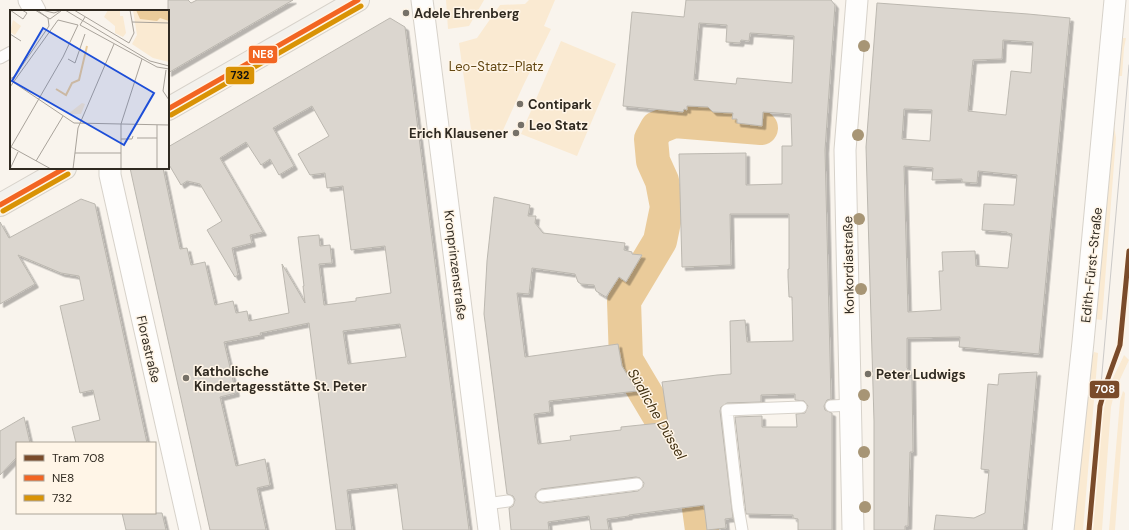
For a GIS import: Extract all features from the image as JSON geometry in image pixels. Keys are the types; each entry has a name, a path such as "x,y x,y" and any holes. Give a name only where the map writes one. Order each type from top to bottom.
{"street":[{"path":"29,0 34,10"},
{"path":"169,108 358,0"},
{"name":"Kronprinzenstraße","path":"422,0 489,530"},
{"name":"Konkordiastraße","path":"853,530 841,406 845,150 857,0"},
{"name":"Edith-Fürst-Straße","path":"1063,530 1085,327 1116,0"},
{"path":"0,205 63,169"},
{"name":"Florastraße","path":"110,169 110,175 190,530"}],"lane":[{"path":"0,58 10,53"},
{"path":"742,530 727,410 800,407"},
{"path":"542,496 637,484"},
{"path":"486,504 508,501"}],"green space":[{"path":"446,0 484,0 469,26 448,29"},
{"name":"Leo-Statz-Platz","path":"529,0 555,0 544,26 551,29 500,137 483,138 483,134 472,136 459,43 477,38 500,5 525,4"},
{"path":"1121,38 1126,38 1122,76 1118,76"},
{"path":"561,41 616,64 577,156 521,134"},
{"path":"1112,125 1114,125 1116,138 1102,320 1094,319"},
{"path":"1094,352 1098,353 1083,530 1074,530 1089,366"},
{"path":"1124,355 1129,360 1115,390 1111,407 1102,530 1093,530 1097,464 1103,414 1109,387"},
{"path":"1123,391 1125,393 1115,530 1109,530 1120,401"}],"building":[{"path":"168,0 188,0 191,3 197,0 293,0 169,72"},
{"path":"686,0 831,0 835,5 825,150 831,399 827,400 824,406 825,410 832,413 832,530 798,530 798,519 793,518 793,515 746,514 735,417 762,416 762,427 797,427 796,414 805,413 808,406 804,401 795,400 795,394 761,395 761,402 727,403 721,407 720,411 733,518 725,519 726,528 707,530 704,505 607,519 609,530 591,530 589,516 548,522 549,530 511,530 509,508 513,506 515,500 513,496 507,494 484,314 487,261 494,197 530,205 528,216 536,216 535,223 543,233 625,243 624,250 632,252 632,254 642,255 626,282 619,277 606,297 596,291 594,285 581,284 578,282 575,274 532,268 529,294 517,293 525,357 618,344 622,366 637,391 549,401 550,412 534,414 538,444 571,440 570,436 621,430 621,427 660,423 670,437 662,382 731,374 730,321 745,320 747,342 793,341 792,297 789,297 788,277 789,214 730,214 731,265 682,267 679,154 746,153 746,185 782,184 782,146 792,146 791,114 763,112 762,126 737,123 737,119 732,119 733,113 713,112 708,107 687,106 687,110 684,109 683,112 623,106 632,12 684,17","holes":["699,23 727,25 726,42 740,43 741,40 749,41 750,33 794,36 792,83 737,78 736,84 694,80","636,477 640,478 644,483 643,487 638,491 543,503 539,502 535,497 536,493 541,489"]},
{"path":"877,3 1070,18 1039,354 959,347 960,337 907,338 907,368 909,377 912,377 913,452 910,452 908,526 905,526 905,530 874,530 874,421 866,147","holes":["1003,40 1033,42 1031,73 1011,71 1006,115 968,111 973,60 1002,59","904,109 932,110 930,141 902,139","904,166 933,168 932,180 962,179 962,182 977,183 978,171 1017,175 1014,205 984,204 982,230 1007,232 1012,234 1008,268 976,266 975,251 942,252 943,271 939,271 941,310 908,312"]},
{"path":"390,18 405,27 469,530 403,530 397,484 347,490 352,530 336,530 309,323 260,333 261,335 224,342 236,393 220,397 236,466 265,459 270,485 257,488 266,530 210,530 130,169 163,169 180,249 187,248 191,265 205,262 215,305 233,301 236,313 247,311 249,321 289,313 282,264 305,303 298,237 319,235 320,246 330,245 332,263 319,264 324,305 356,301 356,298 391,293 385,246 351,250 343,186 327,188 325,173 310,175 298,154 329,136 312,106 273,128 294,166 279,175 270,159 261,165 246,142 220,158 263,232 250,235 252,243 232,248 238,275 235,277 207,230 222,221 200,184 187,181 181,185 169,165 169,146","holes":["400,324 406,357 348,364 343,331"]},
{"path":"81,199 95,204 147,442 76,442 72,427 100,420 93,390 80,393 60,306 84,300 79,276 61,273 18,255 35,284 0,304 0,222 9,238"},
{"path":"1037,372 1023,530 934,530 936,515 974,518 985,513 989,470 981,469 988,384 998,385 999,374"},
{"path":"24,417 30,442 16,442 16,458 0,475 0,431"},
{"path":"162,513 166,530 126,530 122,514"}],"waterway":[{"name":"Südliche Düssel","path":"702,530 696,486 676,444 626,360 624,301 660,241 667,207 662,181 653,161 651,139 657,128 674,121 761,128"}],"tram line":[{"path":"1098,419 1129,65"},
{"name":"708","path":"1089,530 1100,406 1120,345 1129,251"}],"transit line":[{"name":"NE8","path":"169,108 358,0"},
{"name":"732","path":"171,115 361,6"},
{"name":"NE8","path":"0,205 63,169"},
{"name":"732","path":"3,211 68,174"}],"place":[{"name":"Adele Ehrenberg","path":"406,13"},
{"name":"Contipark","path":"520,104"},
{"name":"Leo Statz","path":"521,125"},
{"name":"Erich Klausener","path":"516,133"},
{"name":"Peter Ludwigs","path":"868,374"},
{"name":"Katholische Kindertagesstätte St. Peter","path":"186,378"}]}
